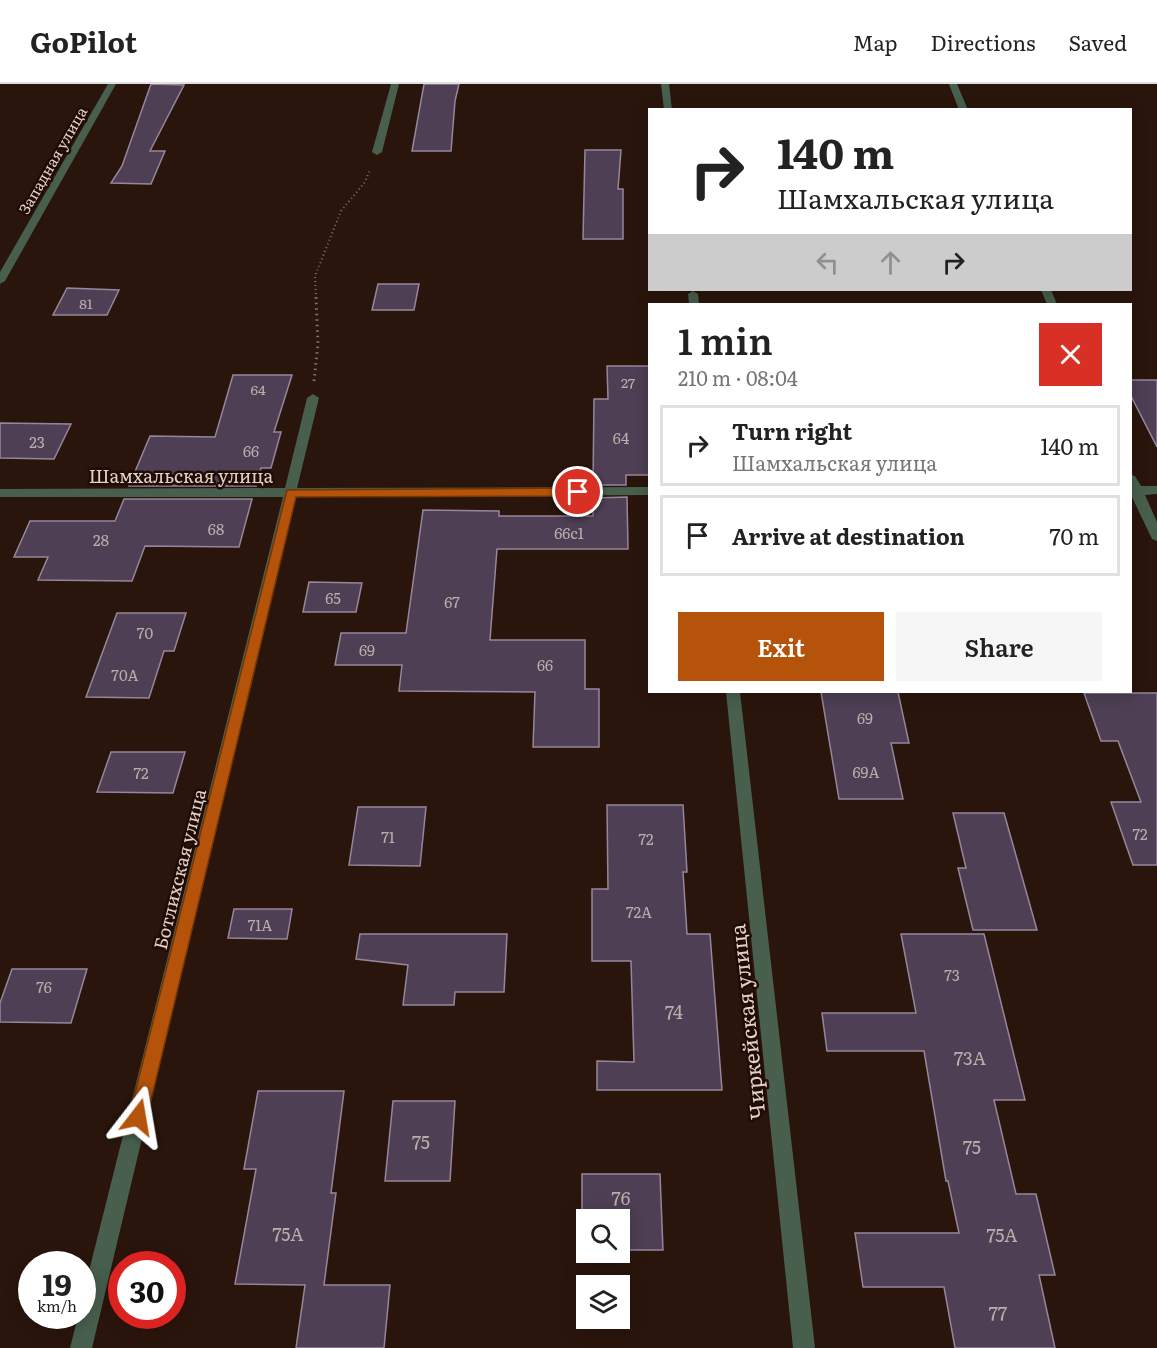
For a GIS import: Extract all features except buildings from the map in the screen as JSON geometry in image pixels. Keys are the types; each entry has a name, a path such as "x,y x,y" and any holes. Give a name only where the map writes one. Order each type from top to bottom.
{"street":[{"name":"Западная улица","path":"0,281 112,84"},
{"path":"377,152 395,84"},
{"path":"665,84 668,108"},
{"path":"953,84 963,108"},
{"name":"Ботлихская улица","path":"81,1348 313,398"},
{"path":"1133,487 1157,490"},
{"path":"1133,487 1157,536"},
{"name":"Шамхальская улица","path":"0,493 648,491"},
{"name":"Чиркейская улица","path":"733,693 804,1348"}],"path":[{"path":"313,398 318,344 315,276 341,211 364,182 377,152"}],"route":[{"path":"138,1117 291,493 578,492"}]}
